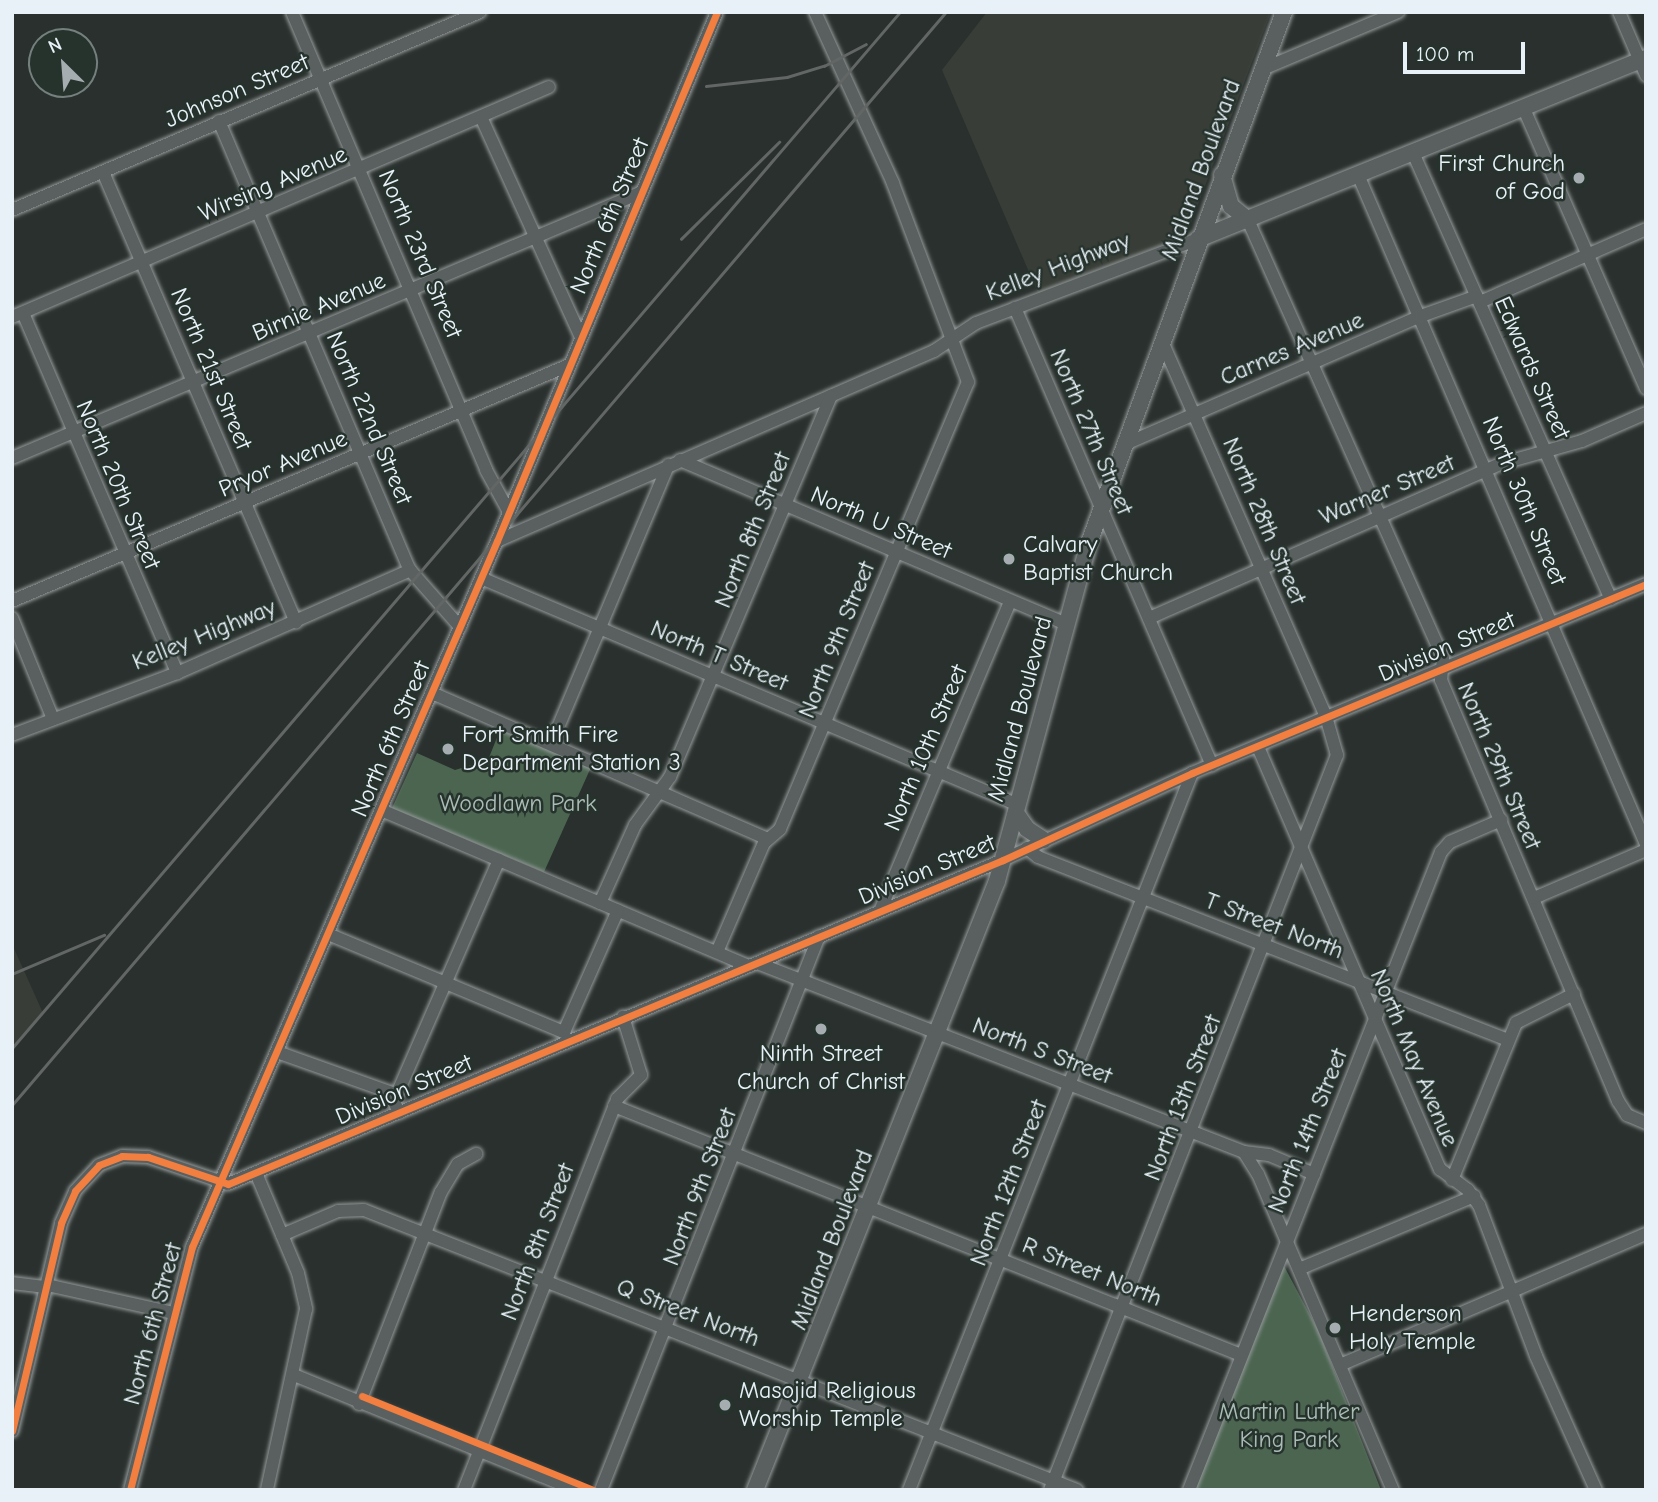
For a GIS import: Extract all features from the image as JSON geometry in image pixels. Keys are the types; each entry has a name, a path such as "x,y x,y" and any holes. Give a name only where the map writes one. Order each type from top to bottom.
{"main road":[{"name":"Midland Boulevard","path":"755,1490 801,1380 1003,860 1101,508 1283,12"},
{"name":"Kelley Highway","path":"1198,239 1524,109 1644,65"},
{"path":"1222,175 1231,206 1248,220"},
{"path":"1017,809 1027,830 1044,840"}],"street":[{"name":"North 23rd Street","path":"292,12 464,410 486,470 509,512"},
{"name":"Johnson Street","path":"12,210 480,12"},
{"name":"North 6th Street","path":"130,1490 185,1264 497,541 717,12"},
{"path":"815,12 893,183 953,335"},
{"path":"1263,69 1398,12"},
{"path":"1619,12 1644,65"},
{"name":"Wirsing Avenue","path":"18,315 549,88"},
{"path":"1524,109 1646,388"},
{"path":"481,117 533,239 581,337"},
{"name":"North 22nd Street","path":"219,121 413,573 460,627"},
{"name":"Edwards Street","path":"1414,155 1611,599"},
{"name":"North 21st Street","path":"103,172 296,622"},
{"name":"North 30th Street","path":"1359,177 1488,469 1646,844"},
{"name":"Birnie Avenue","path":"12,458 75,434 642,192"},
{"name":"North 29th Street","path":"1248,220 1378,518 1443,659 1441,680 1622,1110 1646,1123"},
{"name":"Carnes Avenue","path":"1125,444 1421,316 1479,299 1646,229"},
{"name":"Kelley Highway","path":"497,541 934,351 953,335 1015,308 1198,239"},
{"name":"North 27th Street","path":"1015,308 1212,765"},
{"name":"North 20th Street","path":"18,315 75,434 177,673"},
{"name":"North 9th Street","path":"717,952 767,839 780,829 968,387 968,374 953,335"},
{"name":"North 28th Street","path":"1162,341 1327,719"},
{"name":"Pryor Avenue","path":"12,601 569,365"},
{"name":"North 8th Street","path":"600,903 635,825 656,791 670,777 831,396"},
{"name":"Warner Street","path":"1149,618 1488,469 1545,449 1582,441 1646,413"},
{"path":"551,744 674,462"},
{"name":"North U Street","path":"674,462 786,505 1067,624"},
{"name":"Kelley Highway","path":"12,735 177,673 413,573"},
{"name":"North T Street","path":"481,578 938,772 1017,809"},
{"name":"Division Street","path":"220,1182 228,1184 256,1173 399,1113 566,1037 623,1017 1003,860 1192,773 1646,584"},
{"name":"North 10th Street","path":"880,911 1010,601"},
{"path":"12,618 53,719"},
{"path":"432,693 767,839"},
{"name":"North 13th Street","path":"1051,1485 1265,945 1337,755 1327,719"},
{"name":"North May Avenue","path":"1258,747 1440,1170 1474,1196"},
{"name":"North 12th Street","path":"909,1490 1192,773"},
{"name":"North S Street","path":"381,810 717,952 803,980 1244,1152 1269,1155 1314,1174"},
{"name":"North 14th Street","path":"1189,1490 1441,852 1450,842 1501,820"},
{"name":"T Street North","path":"1027,848 1038,857 1508,1040"},
{"path":"1534,898 1646,850"},
{"path":"399,1113 394,1101 499,860"},
{"path":"327,933 566,1037 618,911"},
{"name":"North 9th Street","path":"601,1490 736,1154 819,936"},
{"path":"1452,1180 1508,1040 1522,1017 1574,994"},
{"name":"North 8th Street","path":"464,1490 614,1106 641,1075 623,1017"},
{"path":"277,1052 398,1095"},
{"name":"R Street North","path":"614,1106 1241,1355"},
{"path":"1244,1152 1258,1174 1393,1490"},
{"path":"359,1404 424,1233 450,1174 476,1154"},
{"path":"12,1431 69,1201 90,1171 109,1160 148,1157 220,1182"},
{"path":"256,1173 282,1235 306,1309 294,1375 267,1490"},
{"path":"1299,1269 1474,1196 1511,1293 1596,1490"},
{"name":"Q Street North","path":"282,1235 338,1211 360,1210 801,1380 1051,1485 1077,1490"},
{"path":"1340,1365 1646,1234"},
{"path":"12,1283 46,1286 173,1313"},
{"path":"294,1375 359,1404 576,1490"}],"shaded area":[{"path":"987,12 1271,12 1186,236 1038,293 942,70"},
{"path":"12,944 43,1013 12,1051"}],"green space":[{"name":"Woodlawn Park","path":"500,730 592,765 544,872 392,808 417,753 455,770 488,760"},
{"name":"Martin Luther King Park","path":"1284,1266 1318,1330 1381,1490 1195,1490"}],"railway":[{"path":"12,1048 900,12"},
{"path":"12,1105 946,12"},
{"path":"706,86 787,77 824,66 866,44"},
{"path":"681,239 779,142"},
{"path":"12,974 104,935"}],"cycle path":[{"path":"130,1490 192,1247 497,541 717,12"},
{"path":"12,1431 61,1223 75,1191 99,1165 122,1156 148,1157 228,1184 1003,860 1192,773 1646,584"},
{"path":"362,1396 594,1490"}],"place":[{"name":"First Church of God","path":"1579,178"},
{"name":"Calvary Baptist Church","path":"1009,559"},
{"name":"Fort Smith Fire Department Station 3","path":"448,749"},
{"name":"Ninth Street Church of Christ","path":"821,1029"},
{"name":"Henderson Holy Temple","path":"1335,1328"},
{"name":"Masojid Religious Worship Temple","path":"725,1405"}]}
